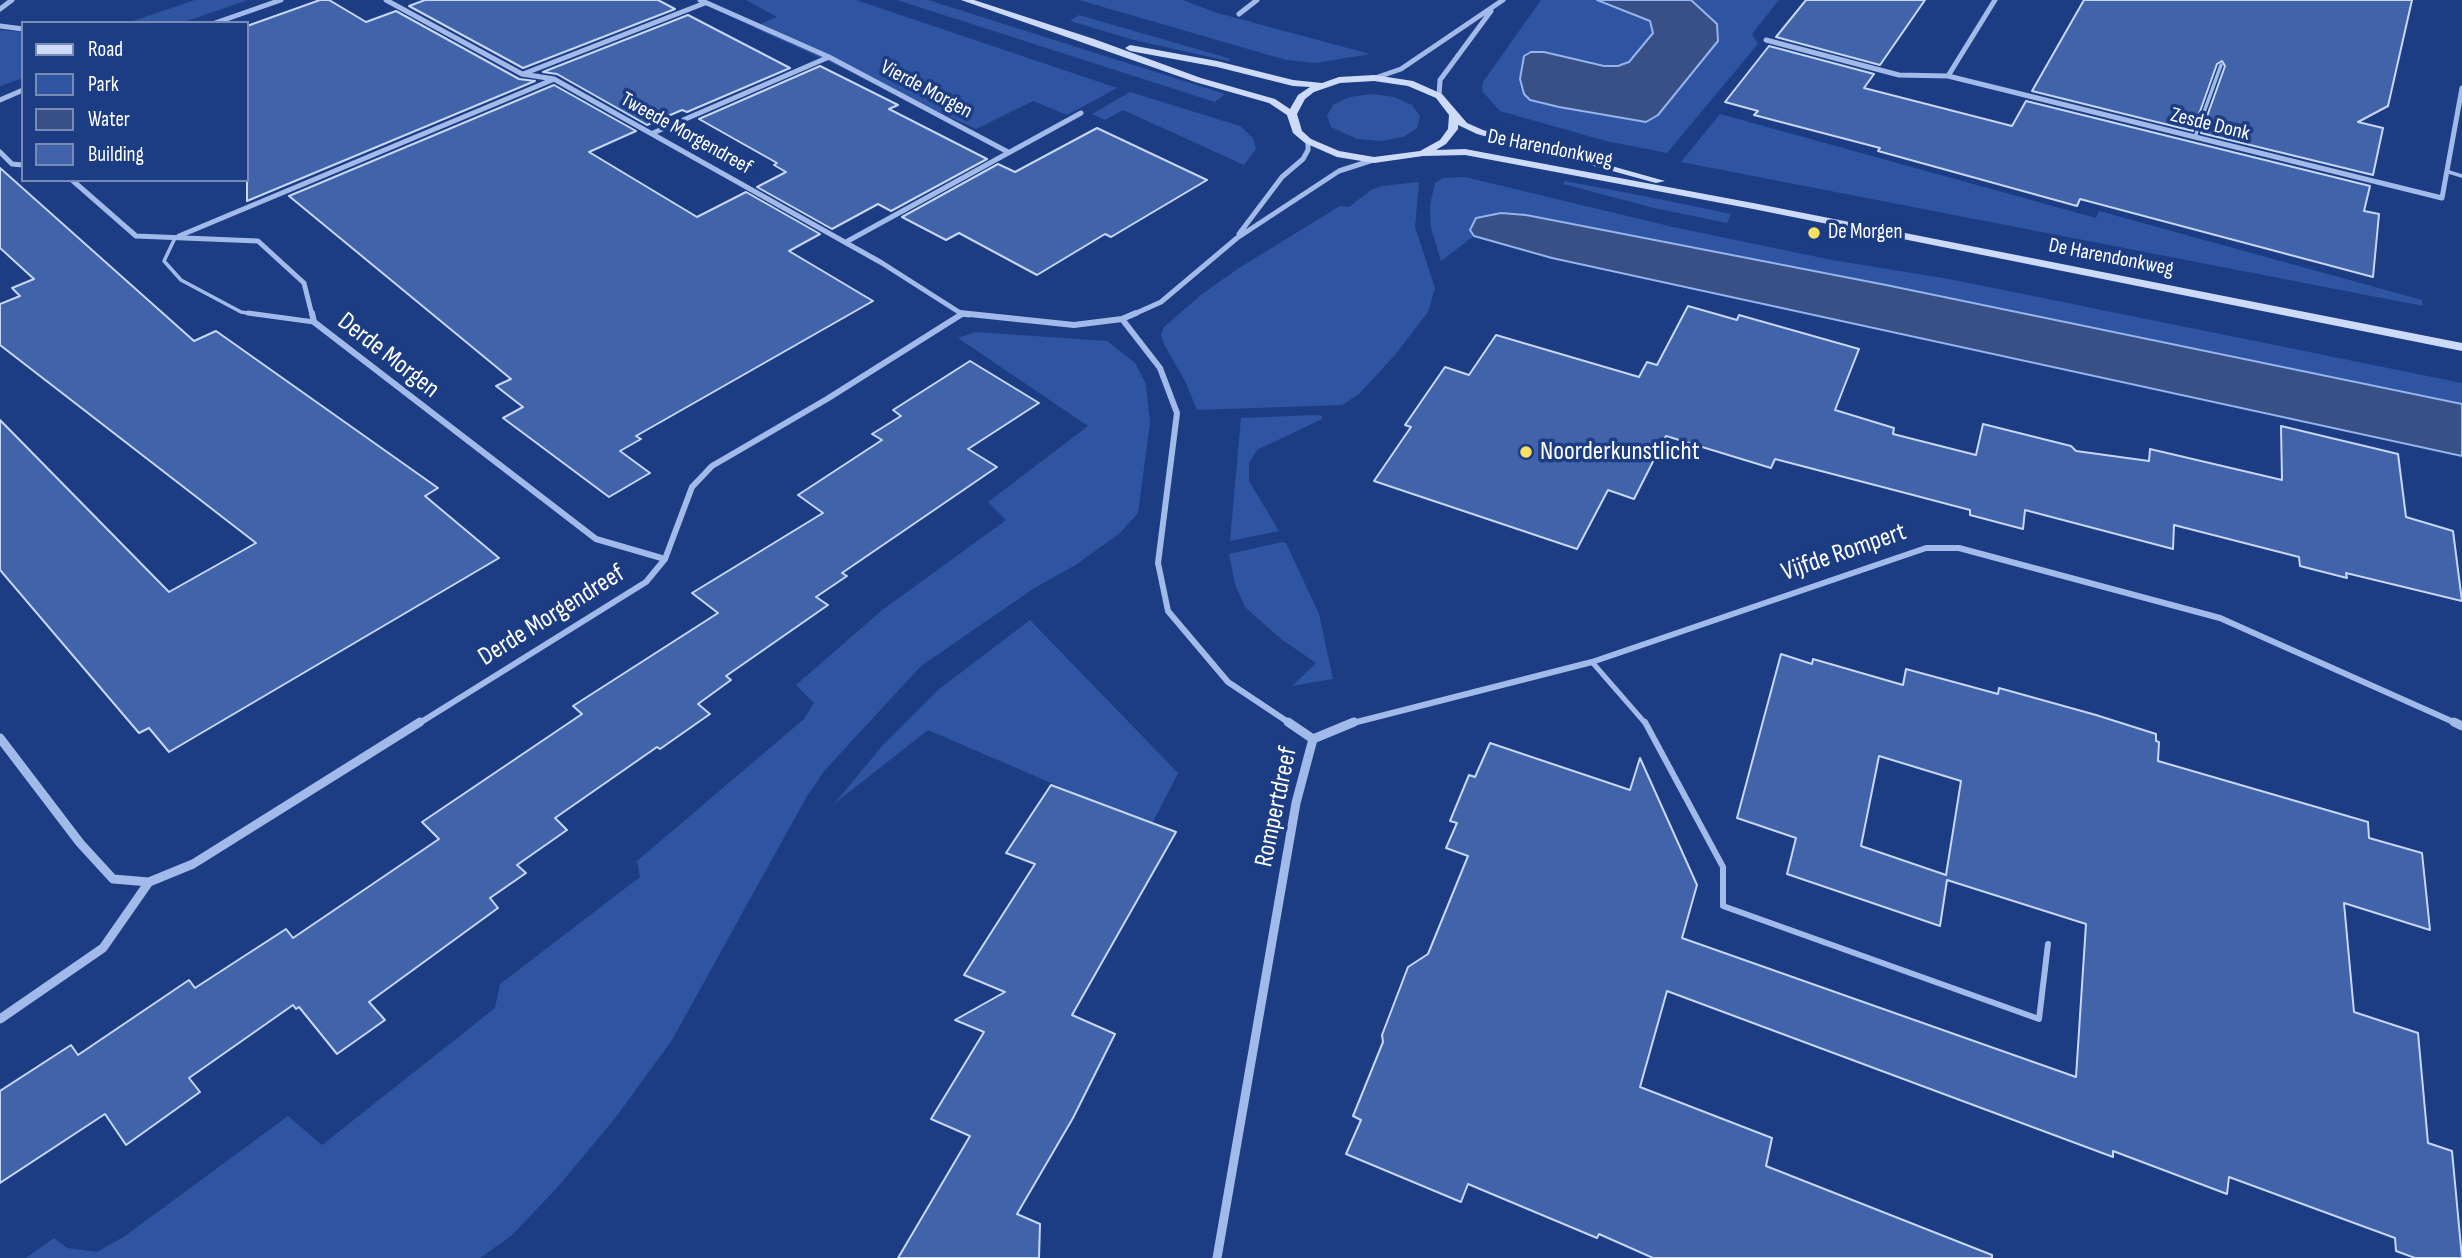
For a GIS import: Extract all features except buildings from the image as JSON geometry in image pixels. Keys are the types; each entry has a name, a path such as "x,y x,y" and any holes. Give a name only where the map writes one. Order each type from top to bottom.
{"main road":[{"path":"965,0 1091,41 1198,80 1272,102 1292,114"},
{"path":"1091,41 1217,64 1293,83 1323,85"},
{"path":"1308,141 1293,123 1292,114 1301,97 1323,85 1348,79 1374,78 1410,83 1439,96 1454,115 1453,129 1443,142 1423,153"},
{"name":"De Harendonkweg","path":"1454,115 1464,125 1480,132 1753,206"},
{"name":"De Harendonkweg","path":"1308,141 1337,155 1374,160 1423,153 1465,152 1753,206 2462,347"}],"street":[{"path":"0,9 12,0"},
{"path":"221,21 281,0"},
{"name":"Tweede Morgendreef","path":"386,0 522,74 554,79 846,242 962,314"},
{"path":"1239,14 1257,0"},
{"path":"1374,78 1401,69 1422,52 1503,0"},
{"path":"1948,76 1995,0"},
{"name":"Vierde Morgen","path":"522,74 703,1 830,57 1008,152"},
{"path":"1439,96 1440,80 1494,8"},
{"path":"0,26 21,29"},
{"name":"Zesde Donk","path":"1766,40 1899,75 1948,76 2442,198 2449,172 2462,88"},
{"path":"653,133 830,57"},
{"path":"175,238 554,79"},
{"path":"0,100 21,91"},
{"path":"846,242 1081,113"},
{"path":"1237,238 1283,177 1303,159 1308,150 1308,141"},
{"path":"0,152 12,164 21,165"},
{"path":"962,314 1074,326 1122,319 1161,302 1237,238 1339,171 1374,160"},
{"name":"Derde Morgen","path":"74,182 136,236 258,241 304,283 314,322 596,539 664,559"},
{"name":"Derde Morgendreef","path":"0,738 80,843 113,879 149,882 193,864 646,582 664,559 692,487 712,466 827,399 962,314"},
{"name":"Rompertdreef","path":"1122,319 1160,368 1177,413 1158,563 1168,611 1228,682 1313,739 1296,803 1217,1258"},
{"name":"Vijfde Rompert","path":"1313,739 1352,723 1592,662 1926,548 1959,548 2220,618 2462,726"},
{"path":"0,1019 103,948 149,882"}],"lane":[{"path":"2195,137 2221,65"},
{"path":"2449,172 2462,176"},
{"path":"175,238 164,261 181,280 241,312 314,322"},
{"path":"1592,662 1644,722 1723,867 1723,906 2039,1019 2048,944"}],"green space":[{"path":"195,0 248,0 187,21 133,21"},
{"path":"746,0 856,0 1117,88 1067,115 1033,101 976,129 753,27 777,17"},
{"path":"897,0 928,0 1225,94 1215,102"},
{"path":"1079,0 1183,0 1214,12 1370,54 1316,63 1286,60"},
{"path":"1541,0 1597,0 1650,21 1653,32 1629,62 1618,66 1604,66 1544,52 1531,52 1524,56 1530,100 1646,121 1717,24 1691,0 1779,0 1752,34 1758,44 1667,153 1606,141 1500,111 1482,91 1483,82"},
{"path":"1079,15 1231,59 1228,61 1134,40 1070,21"},
{"path":"0,30 21,32 21,79 0,86"},
{"path":"1130,92 1240,126 1253,138 1256,149 1244,165 1123,110 1105,120 1092,114"},
{"path":"1372,94 1394,97 1412,105 1420,116 1417,128 1403,137 1381,141 1357,139 1331,127 1327,115 1334,104 1350,97"},
{"path":"1720,114 2096,218 2099,211 2422,300 2423,306 1681,162"},
{"path":"1465,177 1673,227 1832,260 1949,279 2462,383 2462,404 1886,285 1526,215 1470,230 1474,236 1441,261 1431,228 1430,205 1435,183 1443,178"},
{"path":"1565,181 1731,214 1727,223 1654,208 1563,184"},
{"path":"1419,182 1415,227 1435,288 1428,312 1395,355 1359,394 1342,405 1197,410 1186,383 1164,344 1161,335 1164,327 1202,294 1239,268 1340,206 1349,207 1371,190 1382,186"},
{"path":"975,332 1107,341 1135,363 1146,384 1150,423 1138,513 1120,533 1077,564 1033,589 921,666 825,770 807,796 672,1040 616,1117 556,1189 511,1236 480,1258 26,1258 54,1238 67,1248 97,1252 125,1236 288,1116 322,1145 495,1008 500,984 640,877 637,861 804,719 814,703 796,685 881,611 1006,520 988,502 1088,426 958,338"},
{"path":"1322,416 1322,419 1257,450 1249,463 1249,481 1279,531 1230,541 1241,418"},
{"path":"1286,543 1319,614 1333,679 1292,686 1316,663 1281,639 1245,607 1235,584 1229,554"},
{"path":"1030,620 1178,773 1151,826 928,730 834,804 883,745 938,690"}],"water":[{"path":"1597,0 1691,0 1717,24 1718,41 1658,115 1646,122 1559,107 1530,100 1524,94 1520,79 1524,56 1531,52 1544,52 1604,66 1618,66 1629,62 1653,33 1650,21"},
{"path":"1501,213 1526,215 1886,285 2462,404 2462,456 1552,258 1474,236 1470,230 1476,218"}],"place":[{"name":"De Morgen","path":"1814,233"},
{"name":"Noorderkunstlicht","path":"1526,452"}]}
